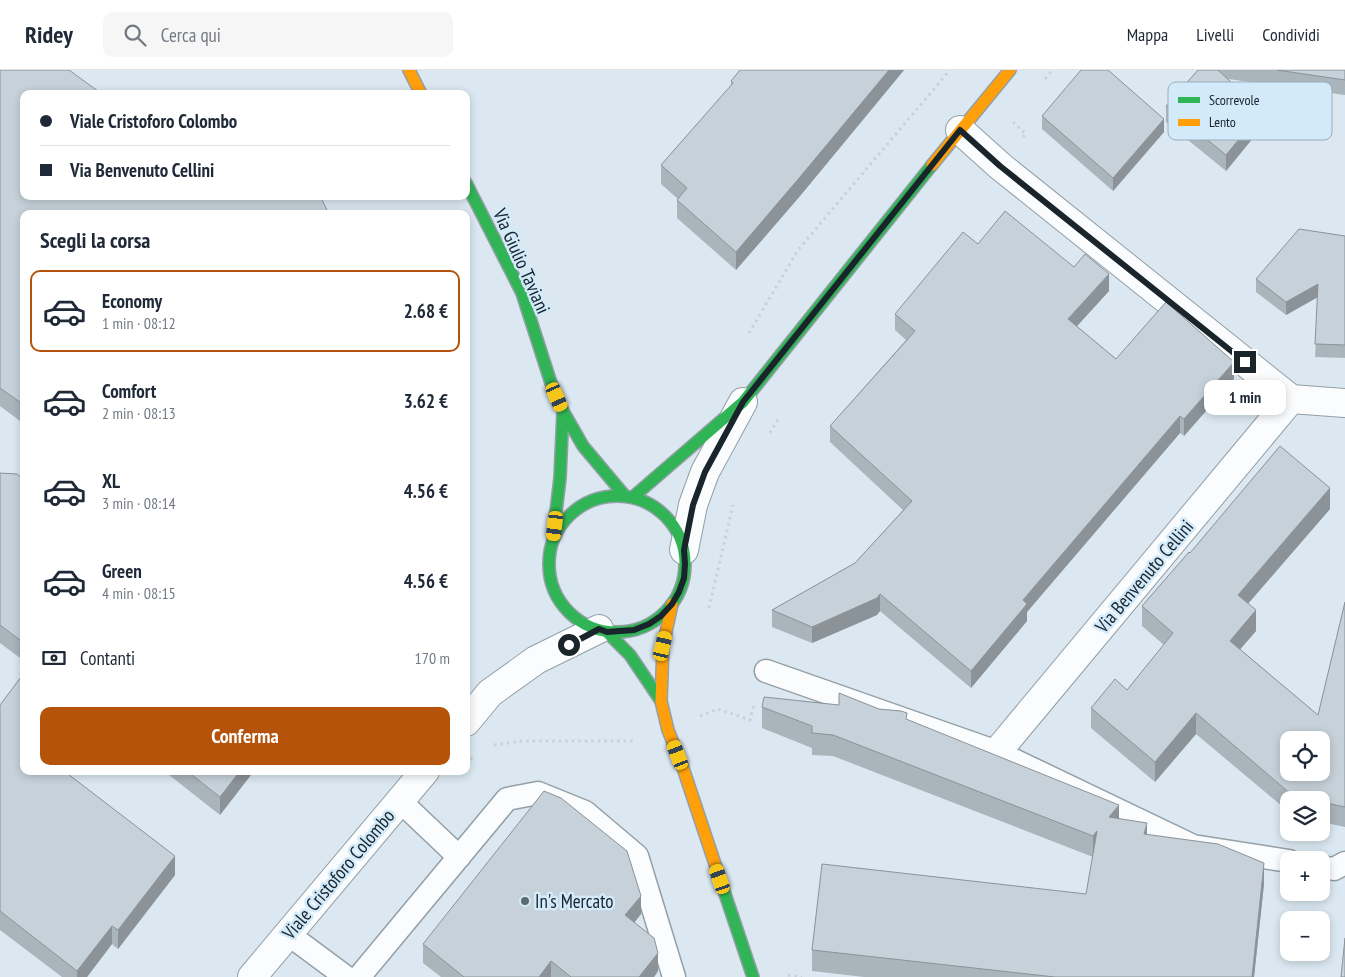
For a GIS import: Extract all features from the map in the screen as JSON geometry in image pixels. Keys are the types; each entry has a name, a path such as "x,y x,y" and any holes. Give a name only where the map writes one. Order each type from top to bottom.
{"main road":[{"path":"409,70 419,90"},
{"path":"629,496 743,402 1010,70"},
{"name":"Via Giulio Taviani","path":"470,191 522,293 551,383 564,411 584,446 610,480 629,496"},
{"name":"Via Giulio Taviani","path":"553,541 560,478 564,411"},
{"path":"603,631 634,630 649,624 661,616 672,604 684,578 684,550 679,536 667,518 649,504 629,496 612,496 587,503 575,510 566,519 553,541 549,567 551,580 555,593 570,614 581,622 603,631 630,656 661,701"},
{"path":"672,604 663,646 661,701 668,730 683,768 753,977"}],"street":[{"path":"960,130 1000,166 1291,399 1345,404"},
{"name":"Via Benvenuto Cellini","path":"997,752 1291,399"},
{"path":"684,550 693,505 705,472 743,402"},
{"path":"470,717 490,694 536,660 603,631"},
{"name":"Viale Cristoforo Colombo","path":"252,977 422,775"}],"lane":[{"path":"766,671 997,752 1193,846 1280,860"},
{"path":"359,977 507,799 538,793 585,812 637,856 674,977"},
{"path":"400,801 459,857"},
{"path":"1330,868 1334,869 1345,863"},
{"path":"288,934 346,977"}],"path":[{"path":"746,339 798,250 950,70"},
{"path":"766,438 782,413"},
{"path":"707,614 717,579 734,500"},
{"path":"694,718 718,709 750,720 766,671"},
{"path":"488,748 497,744 522,741 639,741 636,733"},
{"path":"470,760 479,752"}],"building":[{"path":"0,70 69,70 96,90 20,90 20,200 322,200 327,210 20,210 20,402 0,388"},
{"path":"740,70 889,70 736,252 677,200 687,188 661,165 733,83 731,81"},
{"path":"1081,70 1108,70 1164,119 1113,178 1042,116"},
{"path":"1198,70 1218,70 1231,82 1187,82"},
{"path":"1277,70 1345,70 1345,80"},
{"path":"1208,140 1238,140 1226,155"},
{"path":"1005,211 1074,267 1085,254 1109,274 1068,319 1116,359 1166,302 1234,362 1184,419 1180,416 1023,600 1027,604 971,671 880,594 877,598 812,627 772,610 855,563 912,501 830,426 915,331 895,314 963,232 978,244"},
{"path":"1299,229 1345,236 1345,345 1315,344 1318,284 1286,302 1256,279"},
{"path":"1280,446 1330,488 1238,595 1256,610 1230,641 1318,715 1345,602 1345,807 1330,804 1330,791 1287,791 1196,713 1155,762 1091,708 1115,679 1127,690 1173,633 1142,606"},
{"path":"0,473 17,474 20,477 20,640 0,625"},
{"path":"20,678 20,775 69,775 175,856 118,930 112,926 77,971 0,911 0,705"},
{"path":"839,693 879,709 907,713 906,719 1119,805 1109,817 1147,823 1144,834 1218,844 1264,863 1252,977 1055,977 812,950 822,864 1086,894 1097,831 1093,836 833,735 812,733 812,726 762,707 764,697 839,705"},
{"path":"192,775 237,775 220,797"},
{"path":"544,791 561,798 627,851 641,896 625,915 654,938 658,953 639,977 571,977 551,961 539,977 464,977 423,944"},
{"path":"1345,938 1345,977 1341,977"}],"traffic: fast":[{"path":"633,497 743,402 932,165"},
{"path":"470,191 522,293 551,383 563,411 583,446 625,496"},
{"path":"553,537 560,478 563,411"},
{"path":"617,496 643,501 655,507 665,516 674,526 680,538 685,564 680,590 674,602 665,612 655,621 643,627 617,632 591,627 579,621 569,612 560,602 554,590 549,564 554,538 560,526 569,516 579,507 591,501 617,496"},
{"path":"607,632 630,655 661,701"},
{"path":"723,888 753,977"}],"traffic: slow":[{"path":"409,70 419,90"},
{"path":"932,165 1010,70"},
{"path":"672,604 663,646 661,701 668,730 683,768 723,888"}],"place":[{"name":"In's Mercato","path":"525,901"}],"route":[{"path":"569,645 599,629 607,632 634,630 649,624 661,616 672,604 684,578 684,550 693,505 705,472 743,402 960,130 1000,166 1245,362"}]}
